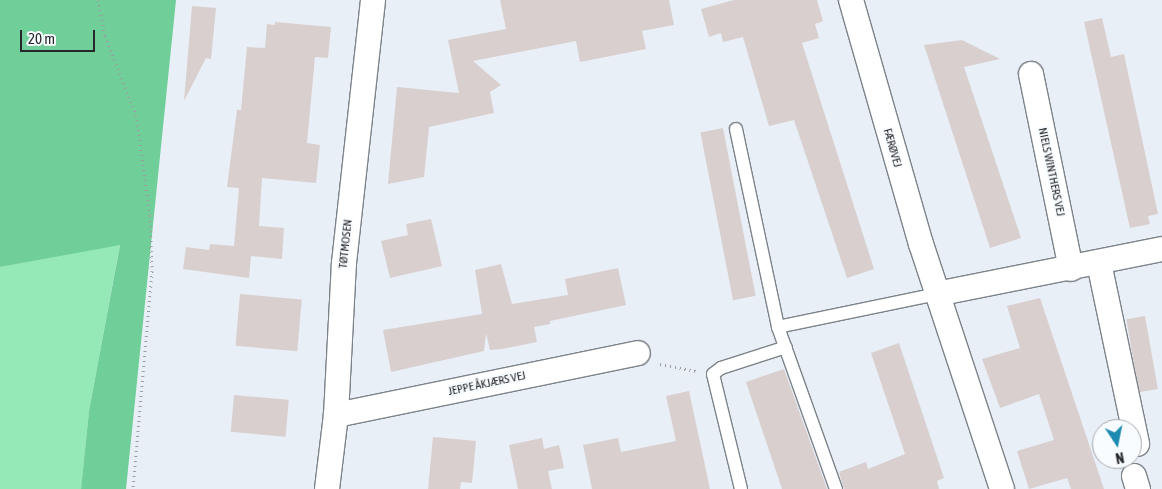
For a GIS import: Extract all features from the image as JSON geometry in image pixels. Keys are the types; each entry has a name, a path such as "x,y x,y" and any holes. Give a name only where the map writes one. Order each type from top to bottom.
{"street":[{"name":"TØTMOSEN","path":"327,489 336,415 344,263 373,0"},
{"name":"FÆRØVEJ","path":"851,0 937,294 1002,489"},
{"name":"NIELS WINTHERS VEJ","path":"1031,74 1071,269"},
{"path":"937,294 1071,269 1162,249"},
{"path":"1099,263 1132,419"},
{"name":"JEPPE ÅKJÆRS VEJ","path":"336,415 638,353"}],"lane":[{"path":"736,129 778,326 836,489"},
{"path":"778,326 937,294"},
{"path":"741,489 713,374 720,368 786,347"}],"path":[{"path":"98,0 105,36 136,115 150,216 152,271 133,489"},
{"path":"638,353 647,370 659,363 713,374"}],"green space":[{"path":"0,0 176,0 126,489 81,489 89,411 120,245 0,267"},
{"path":"120,244 89,411 81,489 0,489 0,267"}],"building":[{"path":"500,0 669,0 674,25 642,31 646,49 580,62 576,41 473,61 501,85 490,92 494,113 429,127 424,177 388,184 397,87 459,93 448,40 506,29"},
{"path":"734,0 817,0 823,21 815,24 819,38 802,43 874,269 847,278 794,120 769,126 743,37 723,42 721,33 709,37 701,9"},
{"path":"192,6 216,8 211,59 206,58 184,101"},
{"path":"1102,18 1111,57 1124,54 1158,214 1148,216 1150,224 1130,228 1084,22"},
{"path":"275,22 331,27 328,58 315,57 307,143 320,145 316,183 262,178 259,226 284,228 282,259 251,256 249,278 183,269 186,247 209,250 210,244 234,246 239,188 227,187 237,110 241,110 247,47 265,48 267,24 275,25"},
{"path":"962,40 1000,59 964,67 1021,238 990,248 924,45"},
{"path":"723,128 756,296 733,300 700,132"},
{"path":"431,219 442,266 390,278 381,241 408,235 406,224"},
{"path":"501,264 512,304 568,295 565,279 618,268 626,305 550,321 550,324 534,327 537,342 502,349 490,350 486,333 484,351 391,372 383,330 482,314 475,270"},
{"path":"240,294 302,299 297,351 235,346"},
{"path":"1040,298 1092,453 1092,469 1097,469 1104,489 1071,489 1067,478 1029,489 1017,451 1054,440 1039,394 1000,408 982,359 1020,348 1007,306"},
{"path":"1145,316 1158,389 1139,392 1126,319"},
{"path":"899,343 944,478 937,481 939,489 844,489 839,472 866,462 868,469 905,454 871,353"},
{"path":"784,369 827,489 782,489 746,382"},
{"path":"689,391 710,489 592,489 583,445 618,438 621,452 676,441 666,396"},
{"path":"234,395 289,400 286,437 231,432"},
{"path":"433,437 476,441 472,483 461,482 460,489 428,489"},
{"path":"542,438 544,449 559,445 564,468 548,471 552,489 518,489 509,445"}]}
